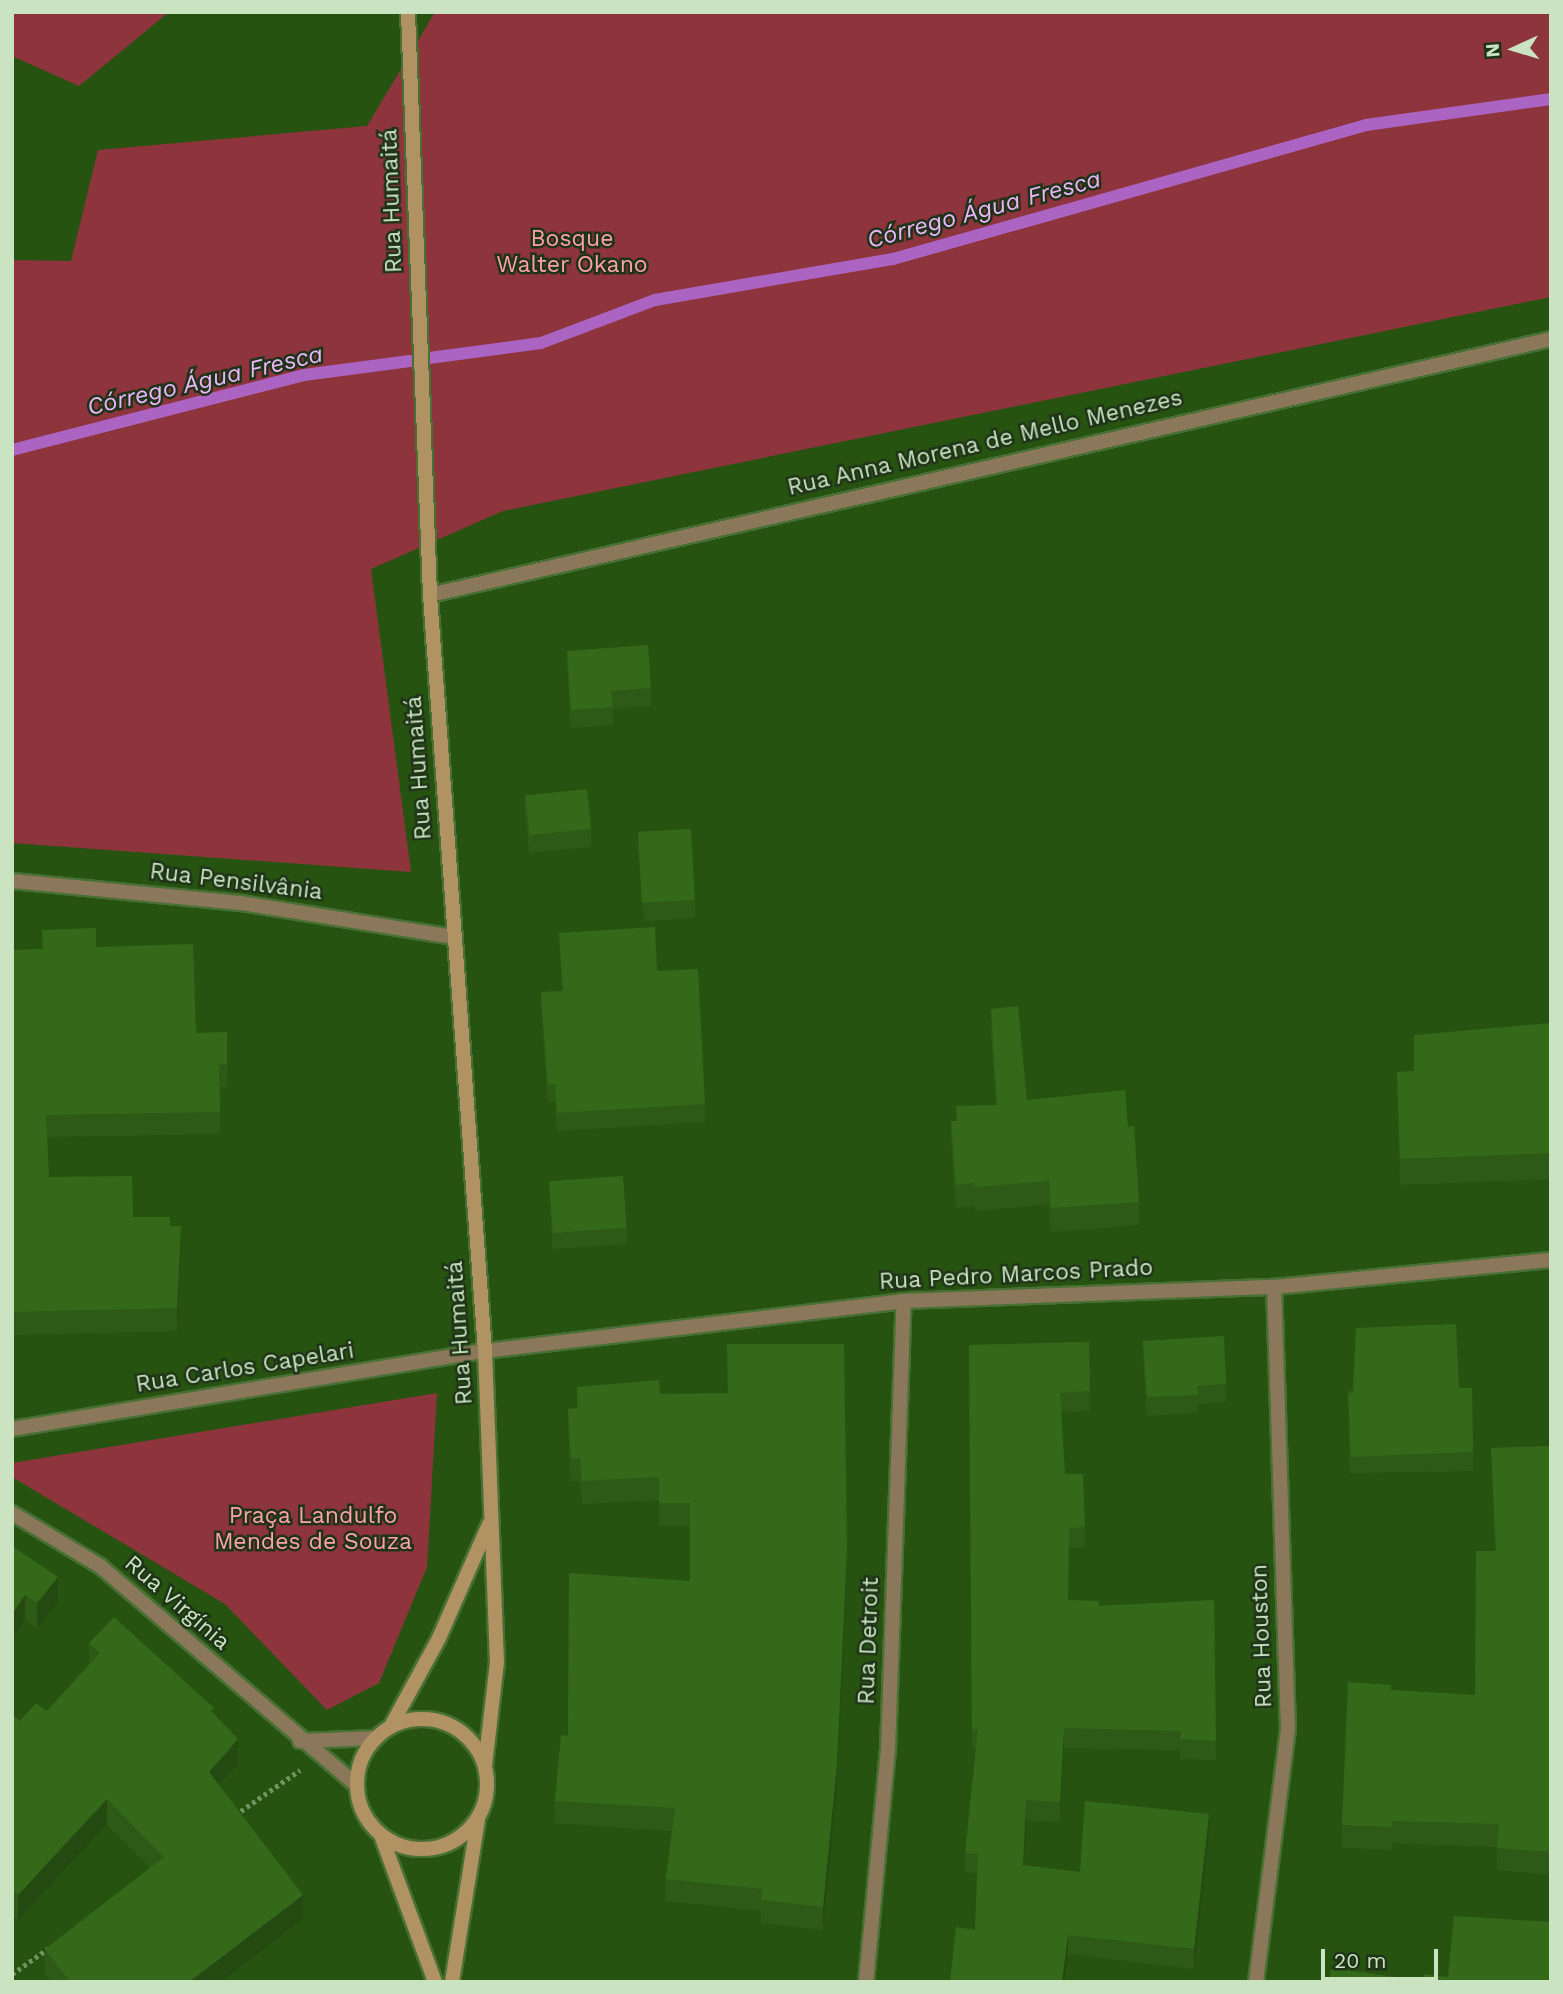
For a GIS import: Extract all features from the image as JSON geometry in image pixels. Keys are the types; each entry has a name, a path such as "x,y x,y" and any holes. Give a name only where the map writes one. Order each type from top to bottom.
{"main road":[{"name":"Rua Humaitá","path":"408,12 430,595 485,1351 497,1662 485,1766"},
{"name":"Rua Humaitá","path":"392,1724 439,1638 491,1520"},
{"path":"435,1982 382,1838 362,1814 355,1784 365,1749 376,1738 392,1724 429,1717 465,1733 485,1766 487,1793 478,1819 452,1982"},
{"path":"382,1838 407,1849 434,1849 459,1838 478,1819"}],"street":[{"name":"Rua Anna Morena de Mello Menezes","path":"430,595 1551,339"},
{"name":"Rua Pensilvânia","path":"12,881 241,903 453,937"},
{"name":"Rua Pedro Marcos Prado","path":"485,1351 904,1301 1274,1287 1551,1260"},
{"name":"Rua Houston","path":"1256,1982 1288,1729 1274,1287"},
{"name":"Rua Detroit","path":"866,1982 888,1749 904,1301"},
{"name":"Rua Carlos Capelari","path":"12,1429 485,1351"},
{"name":"Rua Virgínia","path":"12,1513 100,1566 300,1741 355,1784"},
{"path":"300,1741 376,1738"}],"path":[{"path":"229,1820 320,1756"},
{"path":"12,1974 58,1942"}],"green space":[{"path":"12,12 169,12 79,86 12,56"},
{"name":"Bosque Walter Okano","path":"435,12 1551,12 1551,297 503,511 371,569 411,872 12,843 12,260 71,261 98,150 367,126"},
{"name":"Praça Landulfo Mendes de Souza","path":"437,1393 427,1567 379,1683 327,1710 225,1604 12,1477 12,1463"}],"building":[{"path":"648,645 651,688 611,691 613,707 571,710 567,651"},
{"path":"587,789 591,829 530,835 525,795"},
{"path":"691,829 695,900 642,903 638,832"},
{"path":"655,927 657,971 698,969 705,1104 557,1113 555,1084 548,1085 541,992 563,991 559,933"},
{"path":"96,928 96,947 193,944 196,1033 227,1032 227,1064 219,1065 220,1112 46,1115 49,1177 132,1176 133,1217 170,1217 170,1226 181,1226 177,1308 12,1312 12,950 43,949 42,930"},
{"path":"1018,1006 1027,1100 1125,1090 1128,1127 1134,1126 1139,1202 1051,1208 1049,1181 975,1187 974,1183 956,1185 951,1121 957,1121 956,1106 997,1105 991,1009"},
{"path":"1551,1023 1551,1153 1400,1159 1397,1072 1414,1071 1414,1035"},
{"path":"623,1176 627,1228 553,1233 549,1181"},
{"path":"1456,1324 1459,1388 1472,1388 1473,1452 1351,1457 1348,1393 1353,1393 1356,1328"},
{"path":"1224,1336 1226,1384 1197,1386 1198,1395 1147,1397 1143,1341"},
{"path":"1089,1342 1090,1391 1060,1393 1065,1474 1083,1474 1085,1527 1069,1528 1068,1600 1099,1601 1099,1606 1214,1600 1216,1741 1180,1739 1181,1731 1064,1728 1060,1802 1026,1800 1023,1865 1080,1872 1085,1801 1209,1814 1194,1949 1068,1935 1062,1982 950,1982 956,1927 975,1930 978,1854 965,1853 978,1729 972,1729 969,1345"},
{"path":"727,1344 844,1344 847,1551 837,1765 823,1907 761,1900 763,1889 666,1879 675,1808 555,1801 561,1735 568,1736 569,1573 690,1581 690,1503 659,1503 659,1477 582,1481 580,1458 571,1459 568,1409 578,1408 577,1387 659,1380 660,1394 728,1393"},
{"path":"1551,1446 1551,1852 1497,1848 1499,1824 1392,1821 1392,1827 1342,1825 1348,1682 1391,1685 1391,1690 1475,1695 1476,1551 1496,1551 1491,1448"},
{"path":"12,1546 58,1577 37,1603 25,1595 12,1614"},
{"path":"114,1617 214,1708 211,1711 238,1739 209,1772 303,1895 189,1982 70,1982 45,1949 164,1857 107,1799 18,1895 12,1889 12,1715 20,1721 36,1703 47,1711 100,1653 89,1643"},
{"path":"1454,1916 1551,1922 1551,1982 1329,1982 1331,1968 1424,1981 1424,1974 1448,1977"}],"waterway":[{"name":"Córrego Água Fresca","path":"429,358 541,343 655,300 893,259 1366,125 1551,99"},
{"name":"Córrego Água Fresca","path":"12,450 304,375 410,361"}]}
